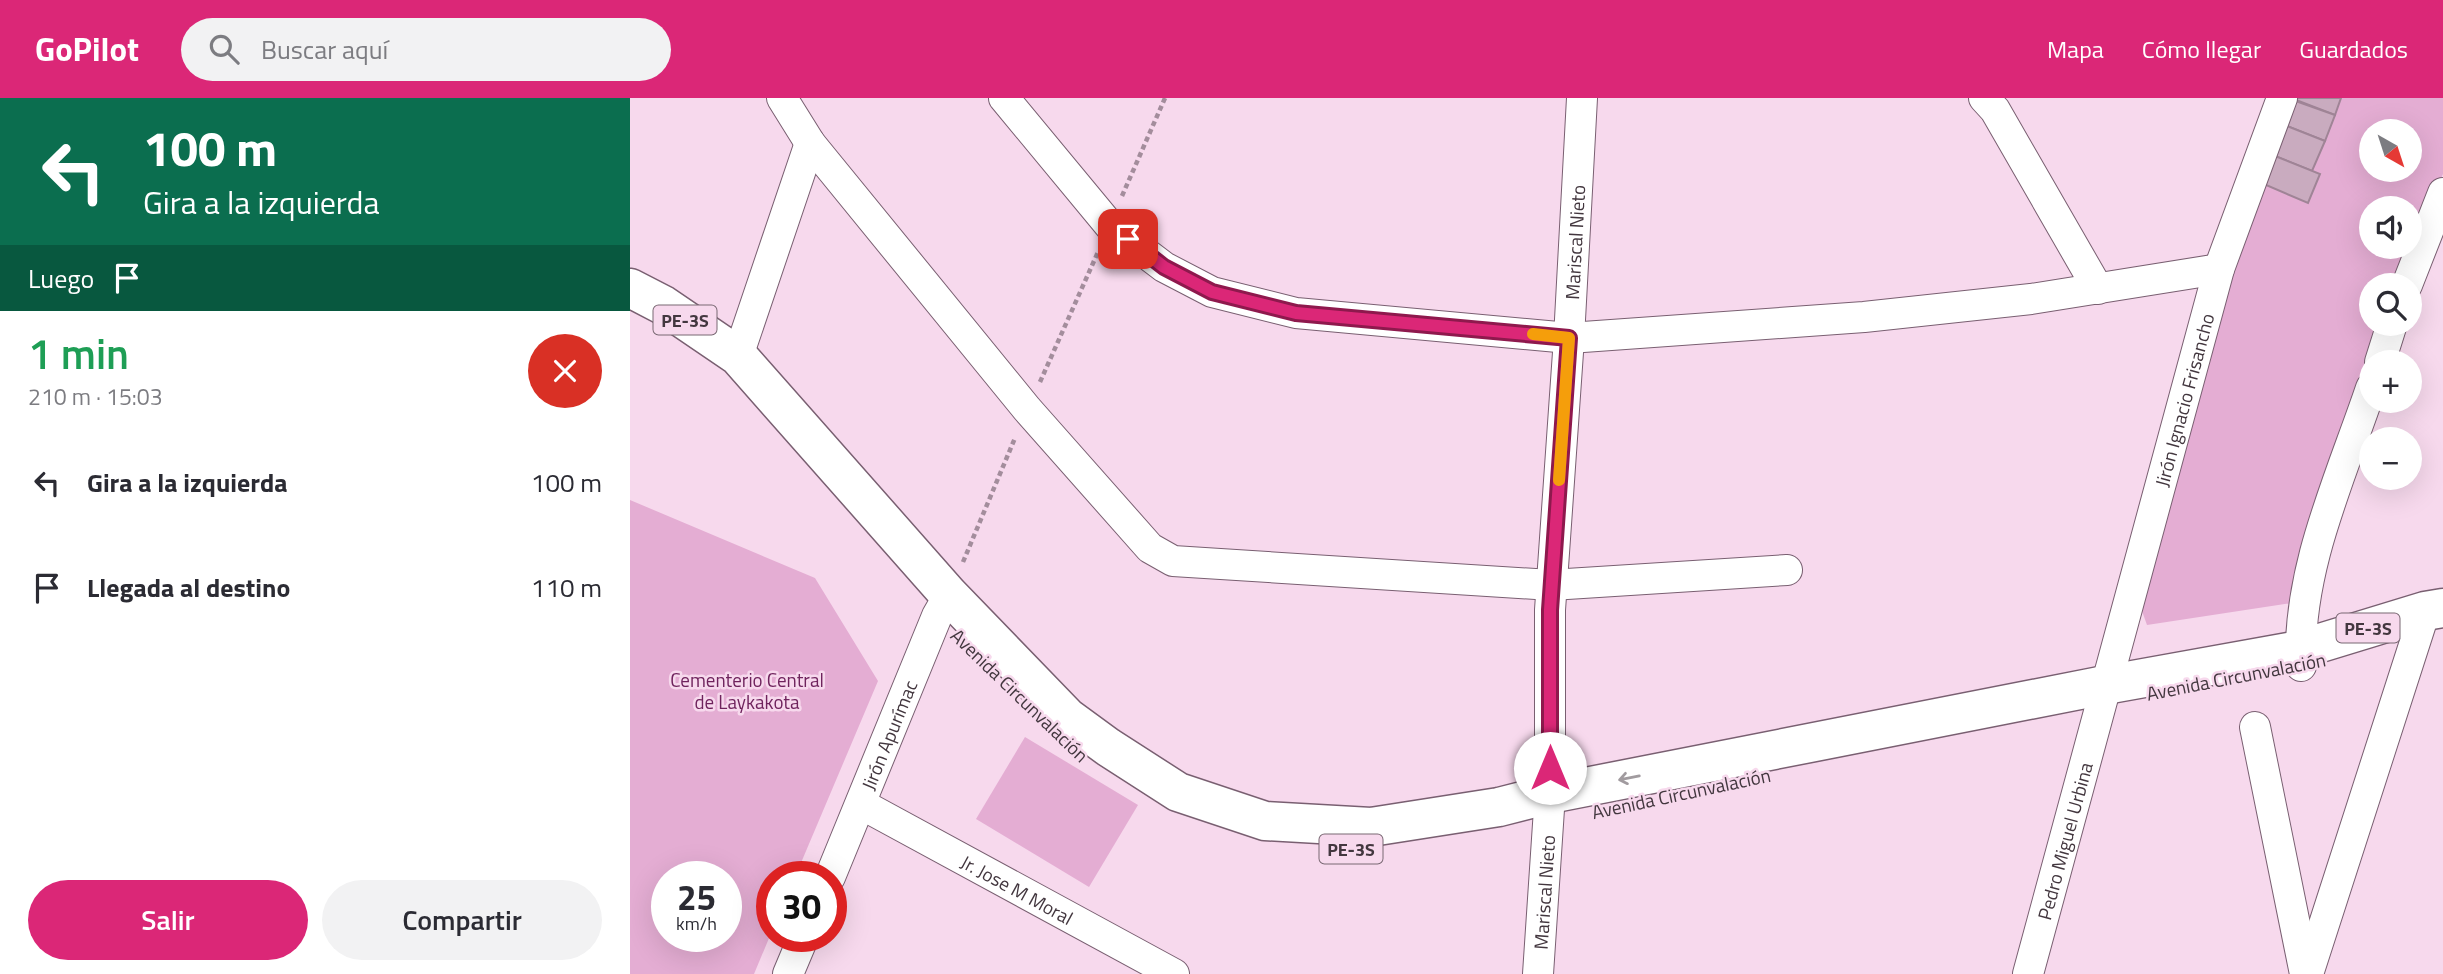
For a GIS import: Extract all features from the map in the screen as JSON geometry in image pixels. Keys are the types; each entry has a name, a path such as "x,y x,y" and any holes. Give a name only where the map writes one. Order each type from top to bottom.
{"highway":[{"name":"Avenida Circunvalación","path":"630,288 663,306 738,356 792,444 1081,758 1158,807 1258,844 1373,850 1498,832 1549,807 2154,684 2297,658 2432,622"}],"street":[{"path":"782,98 810,143 1027,409 1150,548 1173,561 1551,585 1787,570"},
{"path":"1004,98 1110,226 1164,267 1212,292 1296,313 1569,338 1864,317 2031,299 2219,269"},
{"name":"Mariscal Nieto","path":"1538,974 1549,807 1551,585 1569,338 1582,98"},
{"name":"Jirón Ignacio Frisancho","path":"2102,695 2219,269 2282,98"},
{"path":"1995,102 2098,289"},
{"path":"738,356 810,143"},
{"path":"2431,262 2443,193"},
{"path":"2297,658 2313,566 2333,492 2362,413"},
{"name":"Jirón Apurímac","path":"837,861 943,605"},
{"path":"2306,974 2432,622"},
{"name":"Pedro Miguel Urbina","path":"2028,974 2102,695"},
{"path":"2255,727 2306,974"},
{"name":"Jr. Jose M Moral","path":"861,804 1174,974"},
{"path":"788,974 797,952"}],"path":[{"path":"943,605 1027,409"}],"green space":[{"path":"2341,98 2443,98 2443,174 2422,224 2422,196 2359,196 2359,259 2408,259 2403,273 2359,273 2359,336 2382,336 2377,350 2359,350 2359,403 2328,493 2305,601 2147,625 2142,611 2172,471 2259,182 2308,203 2320,175 2312,171"},
{"name":"Cementerio Central de Laykakota","path":"630,500 815,578 878,681 802,861 756,861 756,952 763,952 754,974 630,974"},
{"path":"1025,737 1138,805 1089,887 976,819"}],"building":[{"path":"2291,98 2341,98 2335,115"},
{"path":"2290,99 2335,115 2325,141 2282,124"},
{"path":"2282,124 2325,141 2312,171 2270,154"},
{"path":"2270,154 2320,174 2308,203 2259,182"}],"slow traffic":[{"path":"1533,334 1569,338 1559,480"}],"route":[{"path":"1128,239 1164,267 1212,292 1296,313 1569,338 1551,585 1550,768"}]}
